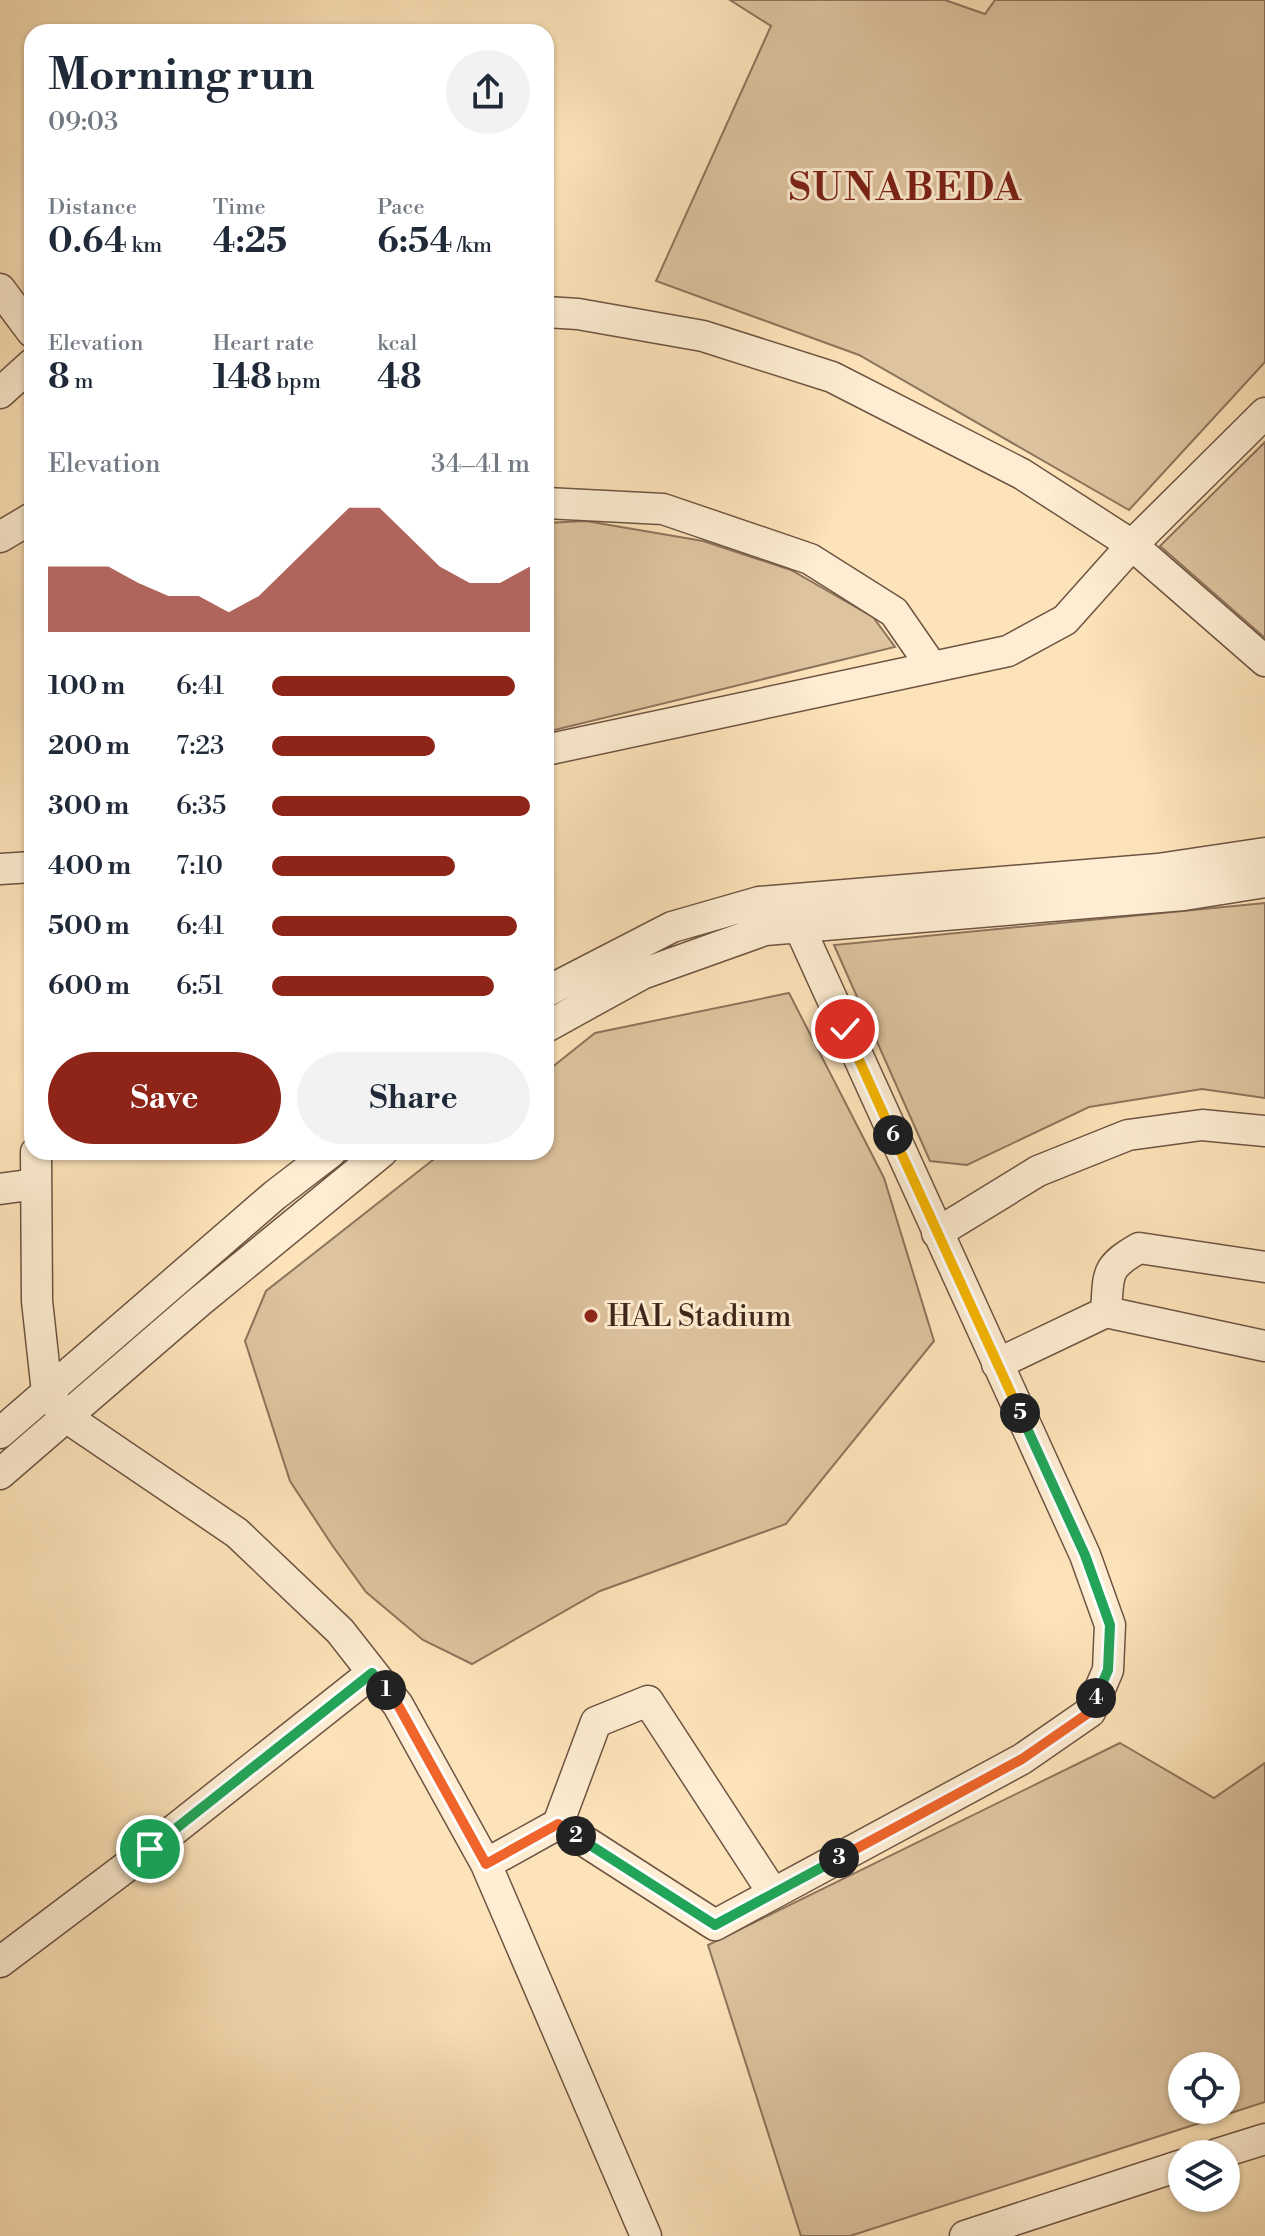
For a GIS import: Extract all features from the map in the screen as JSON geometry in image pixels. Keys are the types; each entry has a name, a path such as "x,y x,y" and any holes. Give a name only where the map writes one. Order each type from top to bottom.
{"street":[{"path":"0,289 24,321"},
{"path":"554,312 703,336 832,377 1022,474 1132,545 1265,661"},
{"path":"0,393 24,371"},
{"path":"554,748 1008,651 1065,620 1132,545 1265,413"},
{"path":"554,503 663,509 810,559 894,612 932,667"},
{"path":"0,537 24,523"},
{"path":"554,1023 642,974 765,930 793,914 1265,853"},
{"path":"0,869 24,868"},
{"path":"554,988 672,927 759,902 793,914 1184,895 1265,882"},
{"path":"558,1824 715,1925 1022,1759 1090,1712 1108,1670 1110,1625 1085,1555 793,914"},
{"path":"937,1233 1038,1171 1128,1135 1202,1125 1265,1131"},
{"path":"36,1160 37,1301 47,1392 66,1417 237,1533 340,1631 398,1705 486,1864 646,2236"},
{"path":"0,1433 275,1195 321,1160"},
{"path":"0,1474 199,1302 372,1160"},
{"path":"0,1189 36,1184"},
{"path":"1106,1312 1109,1272 1122,1258 1139,1248 1265,1267"},
{"path":"997,1364 1106,1312 1265,1346"},
{"path":"0,1962 150,1849 372,1673"},
{"path":"486,1864 558,1824 596,1722 648,1701 773,1893"},
{"path":"1240,2147 1265,2139"},
{"path":"965,2236 1168,2170"}],"shaded area":[{"path":"730,0 945,0 985,14 995,0 1265,0 1265,362 1129,510 859,355 656,281 771,26"},
{"path":"1265,442 1265,638 1160,546"},
{"path":"586,521 703,541 791,570 873,617 895,647 554,730 554,523"},
{"path":"1265,903 1265,1098 1202,1089 1089,1107 967,1165 930,1161 834,945"},
{"name":"HAL Stadium","path":"789,993 884,1178 934,1341 786,1524 600,1591 472,1664 423,1640 366,1592 332,1545 290,1481 245,1341 266,1291 433,1160 554,1160 554,1066 595,1033"},
{"path":"1120,1743 1214,1798 1265,1763 1265,2102 1240,2110 1240,2052 1168,2052 1168,2124 1197,2124 850,2236 801,2236 708,1945"}],"place":[{"name":"HAL Stadium","path":"591,1316"}],"district":[{"name":"SUNABEDA","path":"906,187"}],"route":[{"path":"150,1849 372,1673 398,1705 486,1864 558,1824 715,1925 1022,1759 1090,1712 1108,1670 1110,1625 1085,1555 845,1029"}]}
